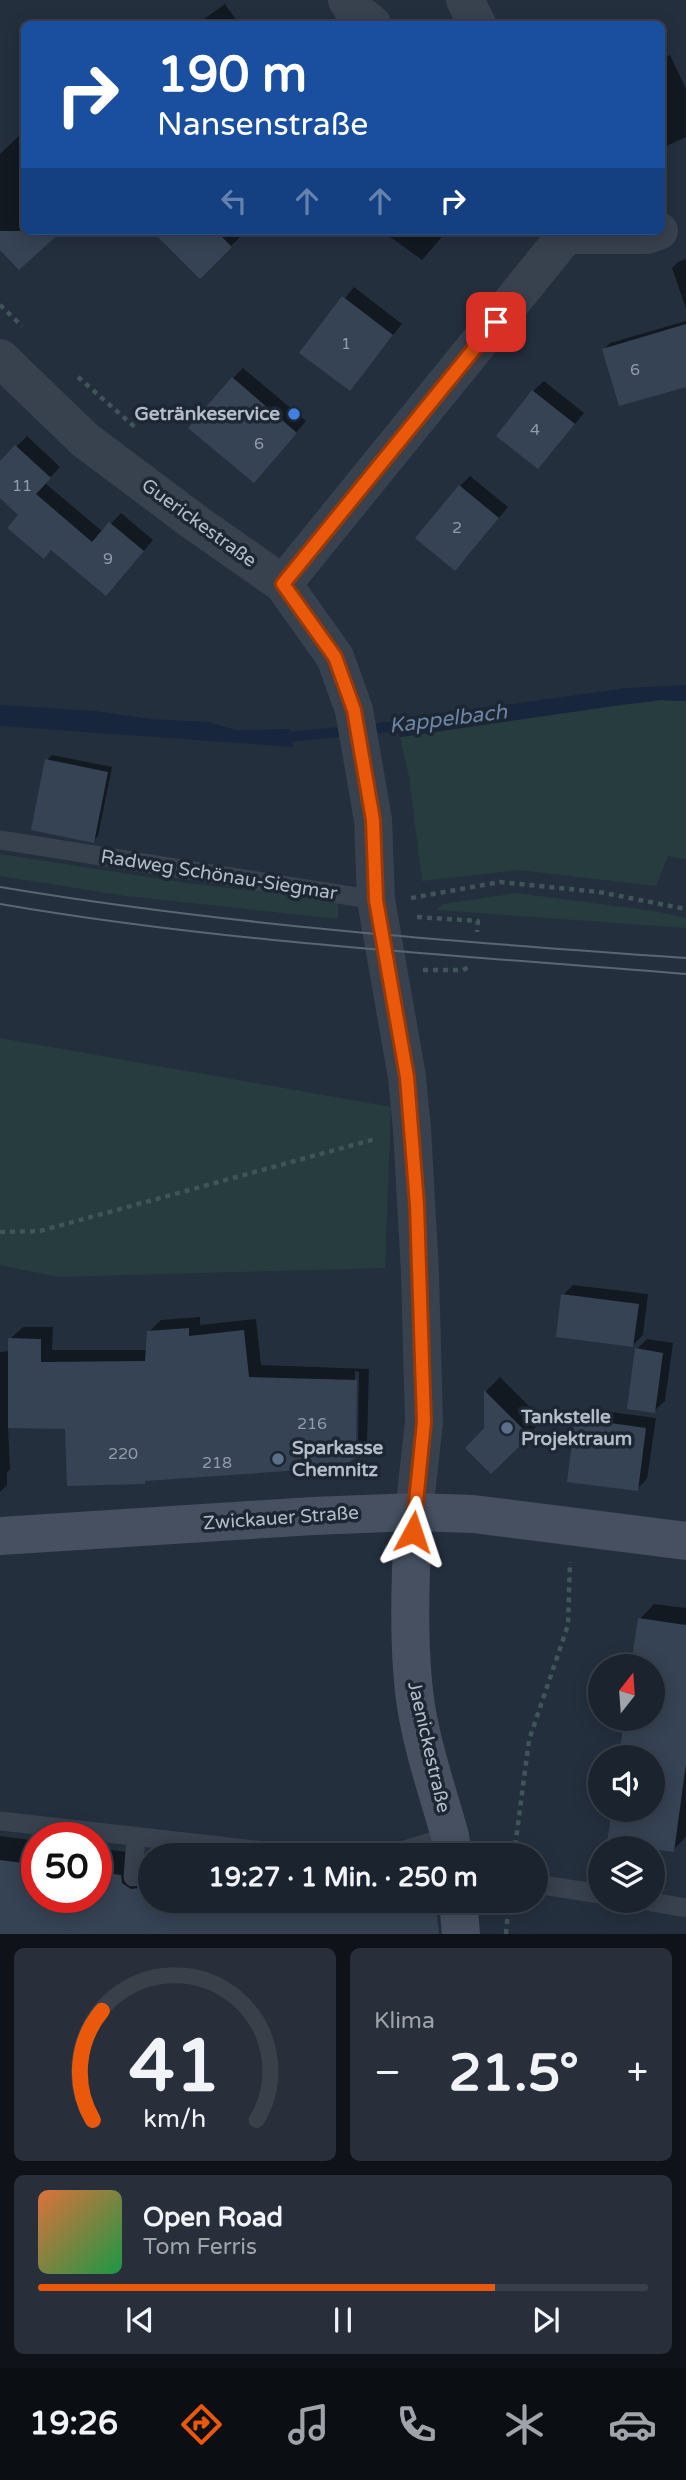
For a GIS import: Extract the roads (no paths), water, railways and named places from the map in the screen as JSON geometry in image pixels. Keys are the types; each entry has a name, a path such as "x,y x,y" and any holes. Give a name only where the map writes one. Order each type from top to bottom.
{"main road":[{"name":"Zwickauer Straße","path":"0,1536 414,1512 473,1514 686,1541"},
{"name":"Jaenickestraße","path":"414,1512 411,1553 413,1677 419,1720 451,1843"},
{"path":"459,1913 461,1934"}],"street":[{"path":"465,0 476,21"},
{"path":"665,229 686,222"},
{"path":"283,584 563,235"},
{"name":"Guerickestraße","path":"0,358 85,440 283,584 335,657 354,710 373,820 377,907 407,1077 412,1129 420,1259 424,1422 414,1512"}],"lane":[{"name":"Radweg Schönau-Siegmar","path":"0,840 377,907"},
{"path":"0,1821 185,1843"},
{"path":"133,1877 136,1838"},
{"path":"548,1886 588,1892"},
{"path":"665,1904 686,1908"}],"water":[{"path":"686,685 686,701 661,700 621,705 400,737 395,720 627,688"},
{"path":"0,705 208,722 237,730 290,729 293,747 0,726"}],"waterway":[{"name":"Kappelbach","path":"279,738 409,725"}],"tram line":[{"path":"0,887 256,922 428,939 686,958"},
{"path":"0,904 170,929 256,938 686,974"}],"place":[{"name":"Getränkeservice","path":"294,414"},
{"name":"Tankstelle Projektraum","path":"507,1428"},
{"name":"Sparkasse Chemnitz","path":"278,1459"}]}
